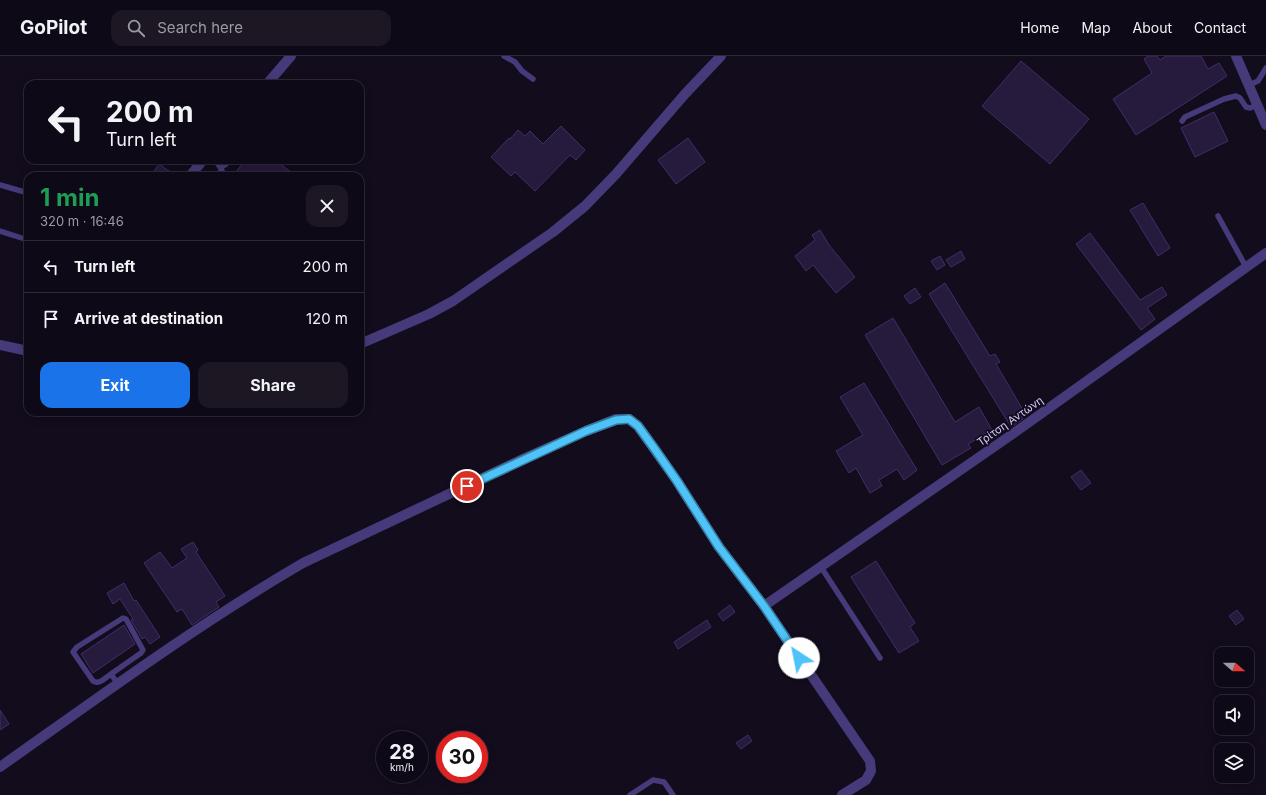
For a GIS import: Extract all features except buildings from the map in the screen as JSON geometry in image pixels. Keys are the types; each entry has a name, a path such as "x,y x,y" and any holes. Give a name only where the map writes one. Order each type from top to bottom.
{"street":[{"path":"270,80 291,56"},
{"path":"364,342 429,314 453,301 553,232 585,206 616,174 684,94 721,56"},
{"path":"1236,56 1266,125"},
{"path":"193,172 200,164"},
{"name":"Τρίτση Αντώνη","path":"764,606 1086,382 1266,253"},
{"path":"0,345 24,350"},
{"path":"0,767 118,684 271,582 303,563 525,458 616,420 629,419 638,426 677,481 719,547 764,606 870,761 871,770 866,780 842,795"}],"lane":[{"path":"504,56 515,62 522,71 533,79"},
{"path":"1249,85 1258,81 1266,68"},
{"path":"1182,121 1185,117 1224,99 1236,96 1240,98 1246,108 1250,108 1257,104"},
{"path":"221,172 222,170 220,166 225,166 227,164"},
{"path":"0,185 24,191"},
{"path":"1218,216 1246,267"},
{"path":"0,231 24,239"},
{"path":"821,567 880,658"},
{"path":"123,618 126,619 144,650 111,674 100,682 93,681 73,652 77,647 123,618"},
{"path":"111,674 118,684"},
{"path":"630,795 653,780 658,780 664,782 673,795"}],"route":[{"path":"467,486 586,431 616,420 629,419 638,426 654,448 719,547 764,606 799,658"}]}
